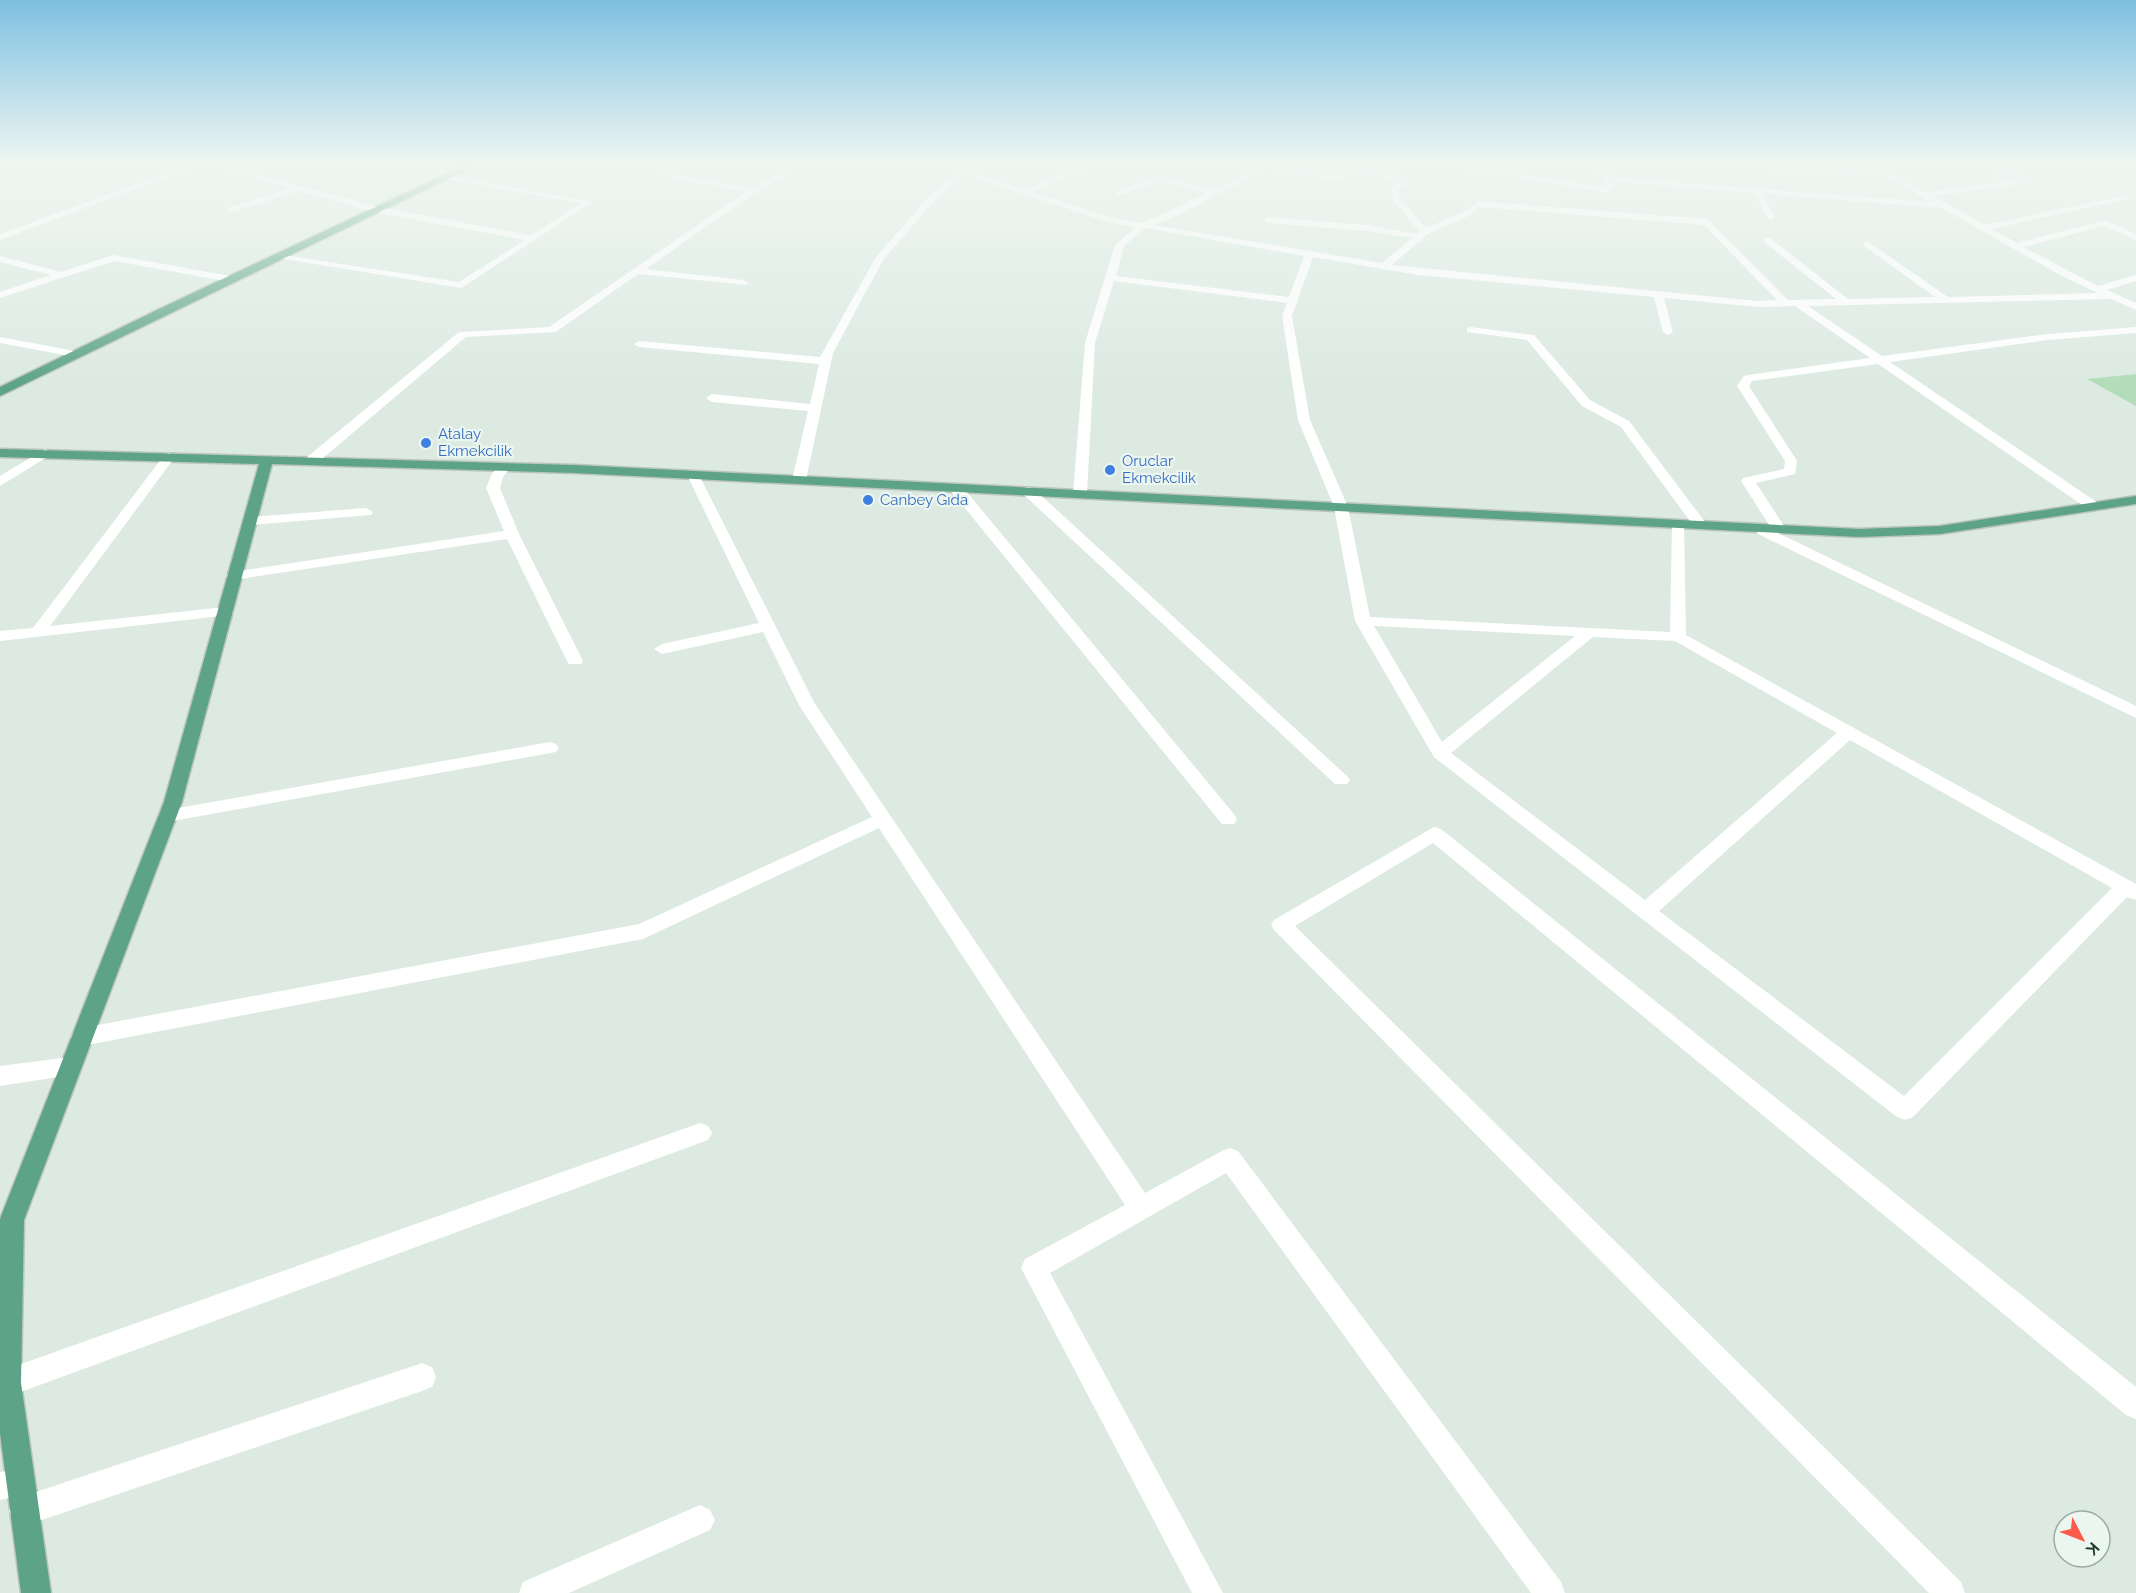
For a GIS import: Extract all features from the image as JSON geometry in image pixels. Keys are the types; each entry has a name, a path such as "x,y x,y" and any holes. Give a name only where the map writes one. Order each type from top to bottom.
{"main road":[{"path":"0,392 318,238"},
{"path":"0,453 505,467 693,475 1859,533 1940,530 2136,500"},
{"path":"36,1593 15,1493 7,1383 12,1220 167,816 267,460"}],"street":[{"path":"278,257 461,285 530,238"},
{"path":"311,461 463,334 552,330 684,238"},
{"path":"799,480 827,353 879,259 897,238"},
{"path":"1080,494 1090,343 1120,245 1128,238"},
{"path":"1213,238 1383,267 1758,304 2112,296"},
{"path":"1383,267 1417,238"},
{"path":"1724,238 1791,303 1878,358 2093,506"},
{"path":"2002,238 2098,290 2136,307"},
{"path":"2016,246 2046,238"},
{"path":"1767,240 1847,303"},
{"path":"1867,244 1947,301"},
{"path":"1309,255 1287,316 1304,420 1341,507 1363,621 1440,753 1905,1110 2130,890 1678,636 1363,621"},
{"path":"0,295 113,258 231,279"},
{"path":"0,259 62,275"},
{"path":"636,271 743,283"},
{"path":"1110,278 1293,301"},
{"path":"2098,290 2136,278"},
{"path":"1658,294 1668,332"},
{"path":"1471,330 1530,337 1586,403 1625,424 1700,525"},
{"path":"1779,529 1748,481 1791,471 1791,462 1743,386 1748,378 1762,374 1878,358 2048,337 2136,330"},
{"path":"0,340 75,354"},
{"path":"639,344 825,361"},
{"path":"712,398 815,408"},
{"path":"0,482 45,453"},
{"path":"38,632 169,457"},
{"path":"505,467 497,476 493,488 512,534 575,661"},
{"path":"693,475 807,705 881,820 1141,1208"},
{"path":"956,488 1228,819"},
{"path":"1028,491 1341,780"},
{"path":"250,521 366,512"},
{"path":"1678,636 1679,524"},
{"path":"1756,527 2136,713"},
{"path":"233,576 512,534"},
{"path":"0,636 225,612"},
{"path":"662,649 768,626"},
{"path":"1440,753 1590,632"},
{"path":"1646,911 1849,732"},
{"path":"167,816 550,748"},
{"path":"82,1037 643,931 881,820"},
{"path":"1950,1593 1281,925 1434,834 2136,1405"},
{"path":"0,1076 70,1068"},
{"path":"7,1383 700,1133"},
{"path":"1208,1593 1034,1268 1230,1158 1551,1593"},
{"path":"15,1493 422,1377"},
{"path":"534,1593 700,1520"}],"green space":[{"path":"2136,374 2136,406 2087,379"}],"place":[{"name":"Atalay Ekmekcilik","path":"426,443"},
{"name":"Oruclar Ekmekcilik","path":"1110,470"},
{"name":"Canbey Gıda","path":"868,500"}]}
